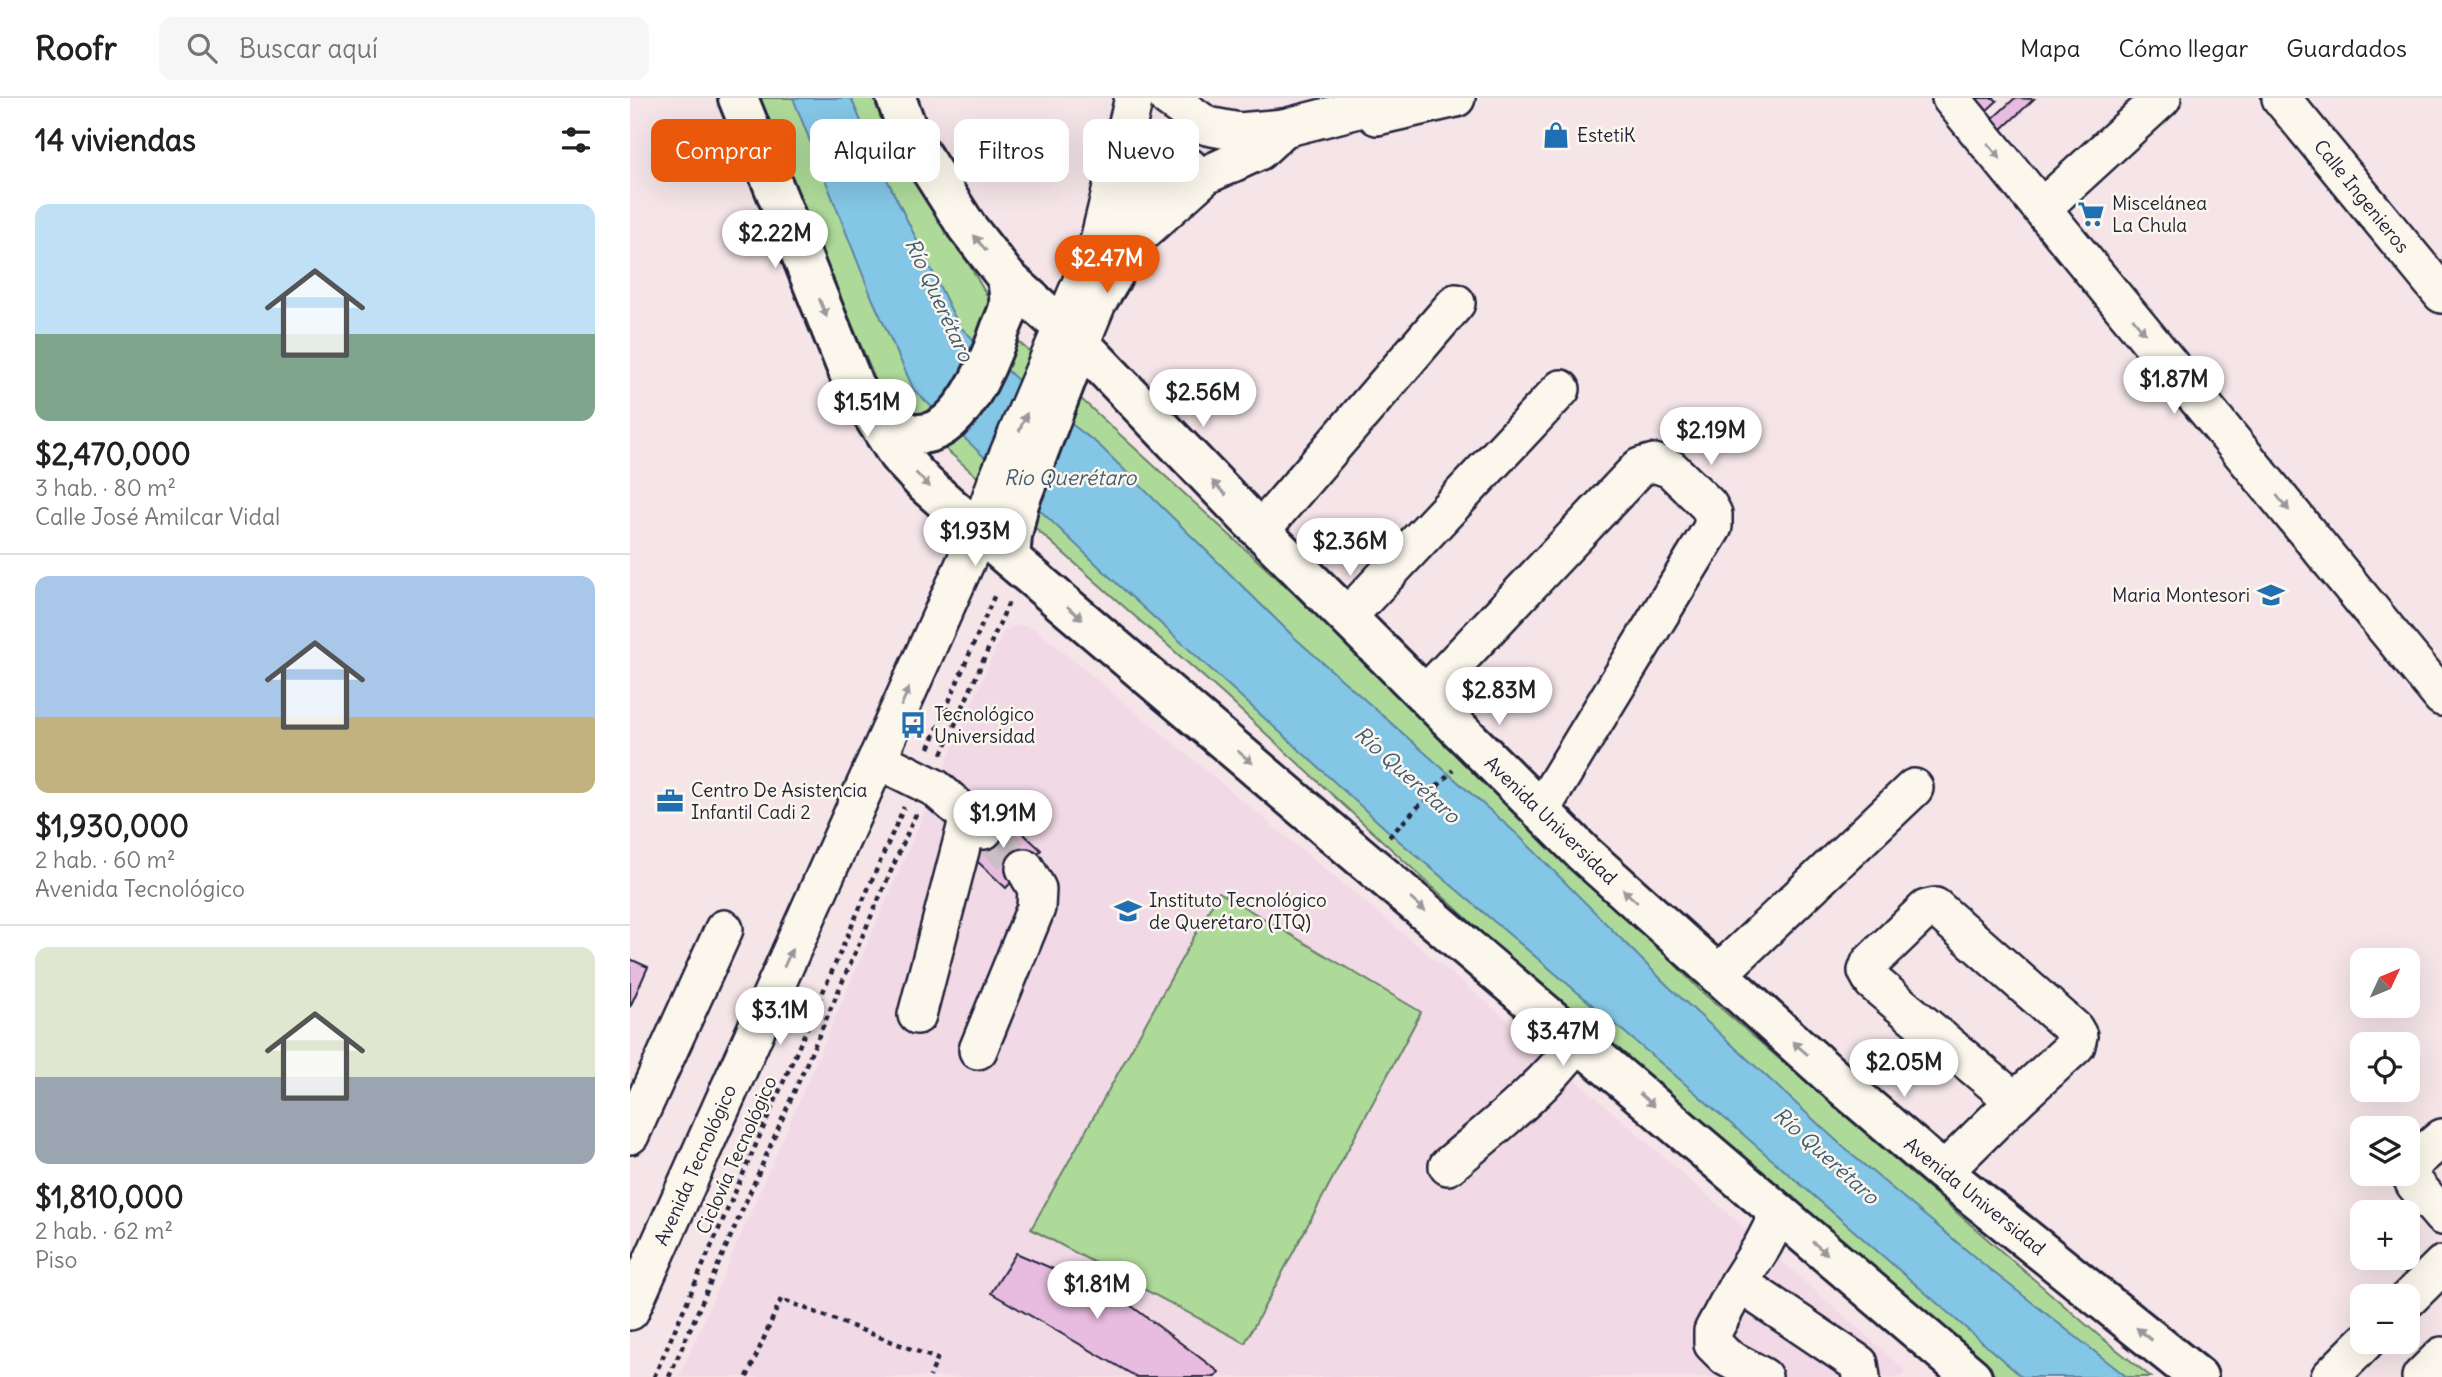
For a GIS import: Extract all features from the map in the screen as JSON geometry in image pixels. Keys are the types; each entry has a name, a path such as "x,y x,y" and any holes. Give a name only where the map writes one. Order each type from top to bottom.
{"main road":[{"name":"Avenida Universidad","path":"896,98 911,139 967,227 1065,352 1261,530 1583,853 1717,975 1943,1172 2197,1377"},
{"path":"745,115 854,386 898,455 979,532 1972,1377"},
{"path":"854,386 890,420 916,434 939,428 960,411 984,372 1009,305 1007,278"},
{"path":"1017,564 1007,494 1065,352"}],"street":[{"path":"727,98 745,115"},
{"path":"1065,352 1099,241 1133,98"},
{"path":"1168,98 1207,126 1239,132 1277,134 1456,98"},
{"path":"1099,241 1132,203 1176,173 1199,162 1277,134 1402,98"},
{"path":"1951,98 2442,698"},
{"path":"2042,208 2162,98"},
{"name":"Calle Ingenieros","path":"2281,98 2442,294"},
{"path":"1065,352 1137,237 1206,175 1259,151 1277,134"},
{"path":"1261,530 1456,303"},
{"path":"1348,617 1561,389"},
{"path":"1425,695 1640,467 1654,463 1671,469 1707,505 1713,514 1713,527 1540,810"},
{"name":"Avenida Tecnológico","path":"632,1302 979,532 1007,494"},
{"path":"877,759 935,788 977,823 917,1015"},
{"path":"1717,975 1914,788"},
{"path":"978,1050 1036,908 1037,889 1025,868"},
{"path":"1943,1172 2076,1045 2078,1036 2074,1029 1944,914 1935,907 1926,909 1870,963 1867,971 1873,982 2015,1101"},
{"path":"630,1135 723,929"},
{"path":"1448,1166 1509,1115 1549,1076 1578,1042"},
{"path":"2442,1138 2416,1160 2410,1173 2414,1184 2442,1216"},
{"path":"1763,1377 1726,1357 1713,1344 1713,1331 1779,1213"},
{"path":"2420,1287 2442,1265"},
{"path":"1739,1283 1859,1364 1861,1377"},
{"path":"2330,1377 2353,1354"},
{"path":"2421,1377 2442,1356"}],"path":[{"name":"Ciclovía Tecnológico","path":"654,1377 922,782 1017,564"},
{"path":"669,1377 1017,564"},
{"path":"1387,838 1452,771"},
{"path":"747,1377 781,1299 937,1359 930,1377"}],"shaded area":[{"name":"Instituto Tecnológico de Querétaro (ITQ)","path":"1017,625 1034,628 1524,1034 1905,1370 1901,1377 679,1377 1003,632"}],"green space":[{"name":"Rio Querétaro","path":"756,98 880,98 888,119 810,119 810,182 921,182 1008,332 1294,594 1576,863 1701,991 2097,1334 2151,1377 1997,1377 1502,951 1224,695 880,391 792,182 796,182 796,119 765,119"},
{"path":"1219,892 1421,1012 1245,1343 1031,1229"}],"water":[{"name":"Rio Querétaro","path":"793,98 851,98 860,119 810,119 810,141"},
{"name":"Rio Querétaro","path":"826,182 888,182 959,326 1035,396 1099,445 1296,639 1518,835 1668,986 1851,1154 1988,1268 2127,1377 2022,1377 1669,1070 1398,840 1113,580 914,390 872,298"}],"building":[{"path":"1973,98 1994,98 1997,101 1985,112"},
{"path":"2015,98 2034,99 2001,130 1991,120"},
{"path":"1000,812 1041,850 1006,888 965,850"},
{"path":"630,959 648,967 630,1007"},
{"path":"1016,1253 1121,1298 1219,1372 1215,1377 1137,1377 991,1293"}],"tunnel":[{"path":"984,830 1025,868"}],"place":[{"name":"EstetiK","path":"1556,135"},
{"name":"Miscelánea La Chula","path":"2091,214"},
{"name":"Maria Montesori","path":"2271,595"},
{"name":"Tecnológico Universidad","path":"913,725"},
{"name":"Centro De Asistencia Infantil Cadi 2","path":"670,801"},
{"name":"Instituto Tecnológico de Querétaro (ITQ)","path":"1128,911"}],"water label":[{"name":"Río Querétaro","path":"939,300"},
{"name":"Río Querétaro","path":"1407,775"},
{"name":"Río Querétaro","path":"1826,1156"}]}
